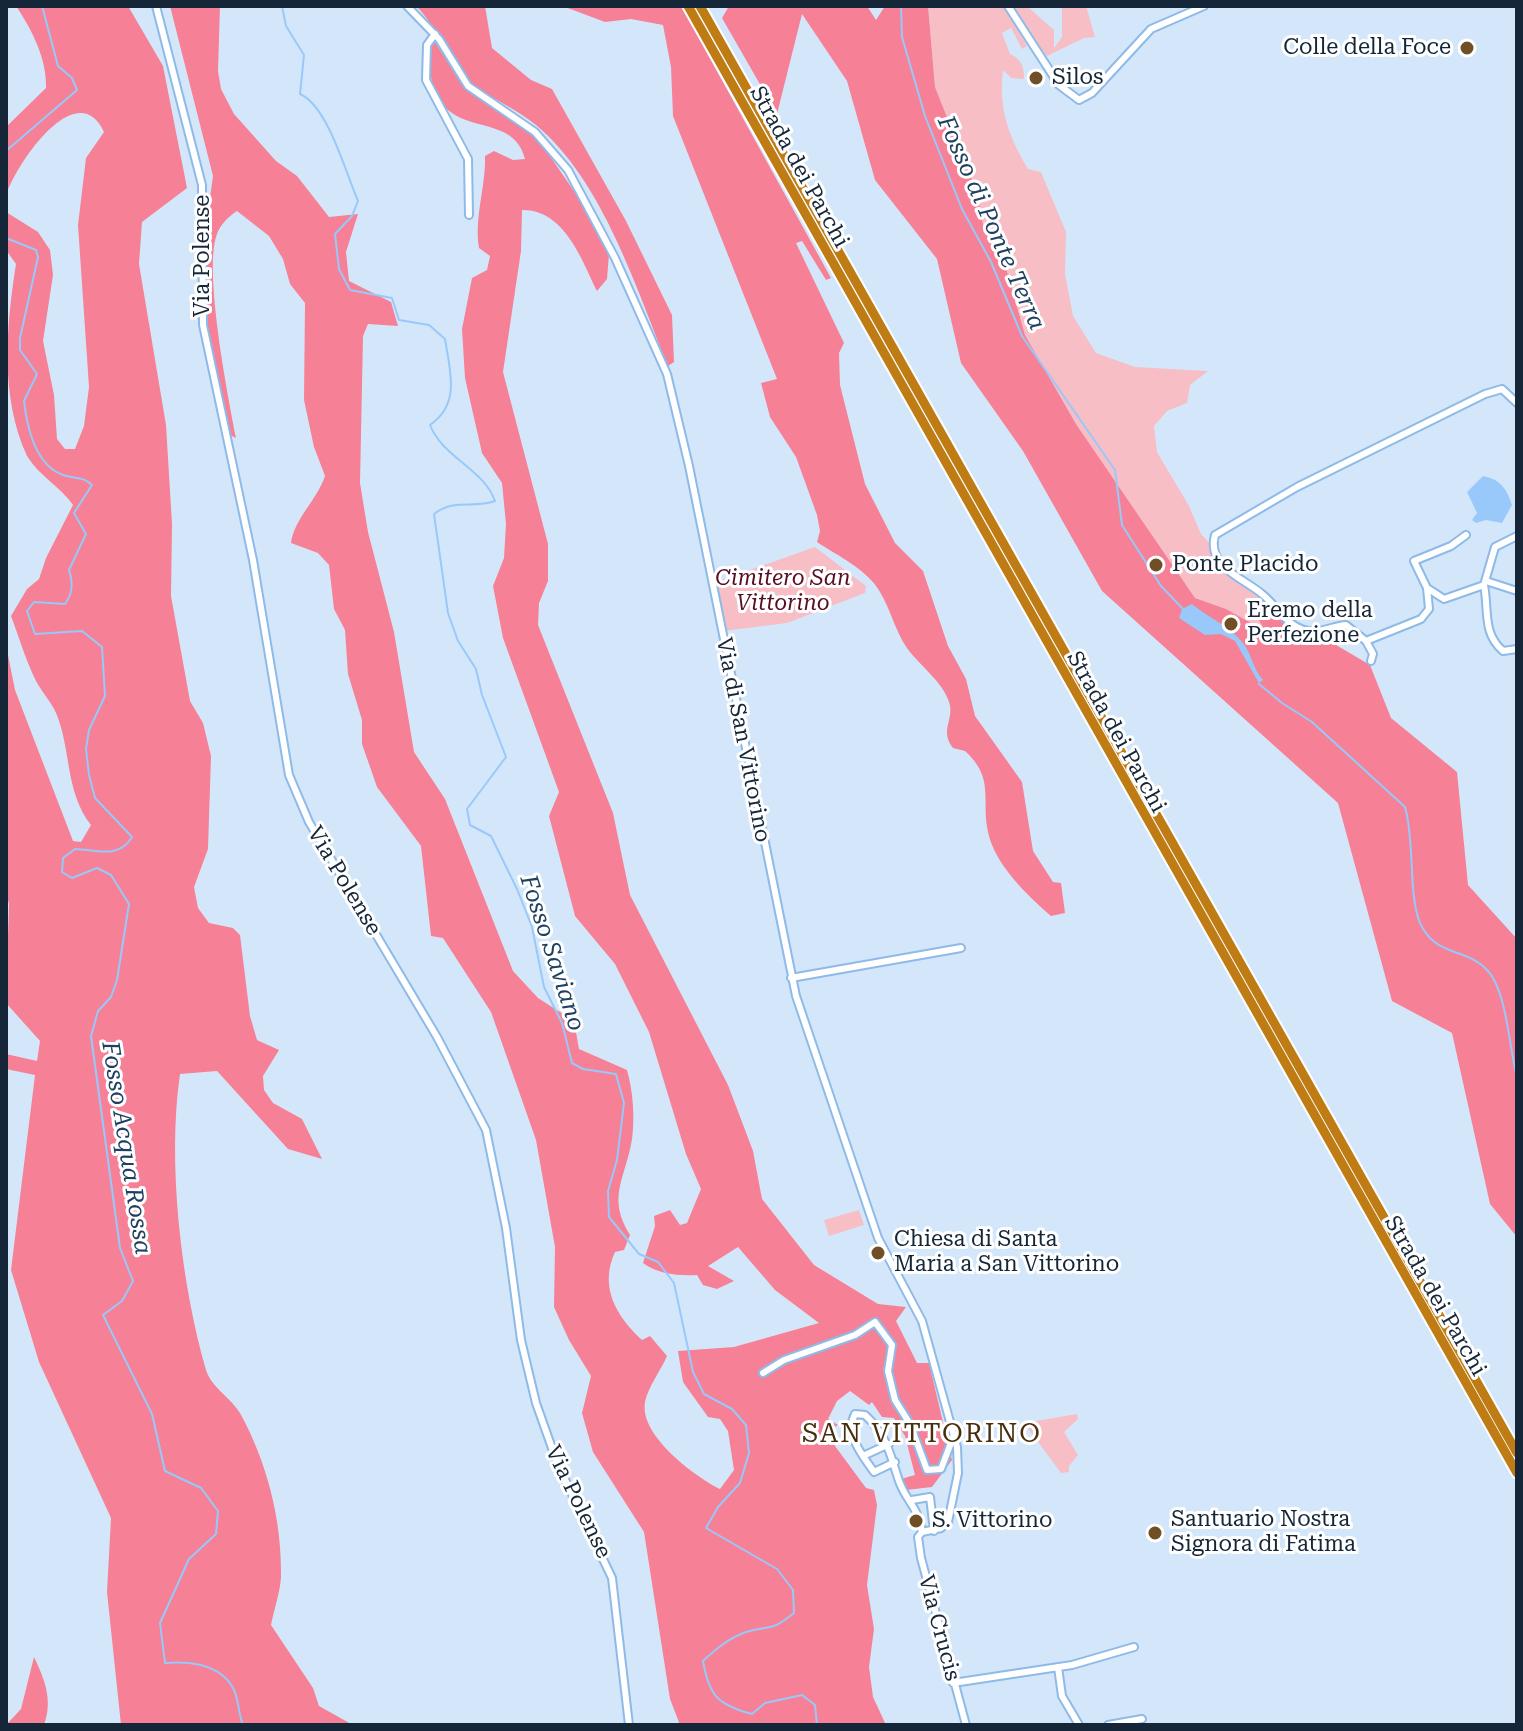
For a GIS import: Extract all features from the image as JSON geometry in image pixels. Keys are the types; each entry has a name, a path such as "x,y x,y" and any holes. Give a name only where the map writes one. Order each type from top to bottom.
{"highway":[{"name":"Strada dei Parchi","path":"688,6 1517,1473"},
{"name":"Strada dei Parchi","path":"700,6 1517,1453"}],"street":[{"name":"Via Polense","path":"156,6 201,175 200,294 204,335 253,560 289,775 309,822 437,1037 486,1130 504,1213 521,1340 533,1392 553,1455 612,1578 629,1725"},
{"name":"Via di San Vittorino","path":"407,6 435,34 468,86 540,137 568,170 615,258 664,365 689,466 791,978 878,1238 922,1321 954,1435 959,1460 957,1480 948,1522 934,1531"},
{"path":"1008,6 1059,85 1076,100 1091,94 1153,27 1204,6"},
{"path":"435,34 427,45 426,80 468,159 469,215"},
{"path":"1371,661 1373,654 1366,641 1348,626 1311,632 1289,622 1260,592 1232,575 1215,551 1216,534 1305,483 1485,394 1502,389 1517,403"},
{"path":"1366,641 1421,619 1429,609 1427,588 1414,561 1451,546 1466,535"},
{"path":"1517,536 1495,547 1485,583 1486,624 1491,637 1503,651 1517,649"},
{"path":"1427,588 1444,599 1485,583 1517,591"},
{"path":"791,978 961,948"},
{"path":"763,1373 784,1360 855,1335 875,1322 892,1345 888,1371 895,1400 910,1424 927,1470 941,1469 954,1435"},
{"path":"895,1462 874,1472 852,1430 856,1414 869,1419 889,1444 895,1462 899,1480 912,1500 922,1532 934,1531 930,1497 912,1500"},
{"path":"863,1456 889,1444"},
{"name":"Via Crucis","path":"922,1532 918,1537 921,1558 966,1725"},
{"path":"953,1683 1058,1667 1134,1647"},
{"path":"1058,1667 1062,1696 1079,1725"},
{"path":"1108,1725 1142,1719"}],"green space":[{"path":"928,6 1005,6 1027,46 1022,49 1011,28 1002,33 1010,54 1022,64 1024,71 1024,79 1011,78 1003,70 1004,110 1010,134 1021,157 1028,169 1041,172 1066,232 1065,274 1073,316 1096,353 1135,367 1208,371 1190,385 1187,403 1167,411 1154,426 1157,452 1189,506 1201,534 1263,602 1256,615 1266,632 1226,609 1195,598 1076,424 1025,335 1004,261 984,231 978,195 935,87"},
{"path":"1011,6 1027,6 1054,30 1054,48 1062,37 1062,6 1086,6 1095,37 1084,38 1047,56 1030,39"},
{"name":"Cimitero San Vittorino","path":"815,547 866,586 865,593 787,623 723,631 713,583"},
{"path":"859,1210 864,1225 829,1236 824,1220"},
{"path":"1077,1414 1078,1419 1064,1432 1078,1455 1069,1466 1069,1472 1061,1473 1024,1423"}],"shaded area":[{"path":"16,6 128,6 163,66 187,188 142,222 139,264 166,425 172,524 171,596 190,701 203,723 211,756 208,849 194,887 198,908 209,923 233,928 240,935 250,1016 257,1040 279,1050 263,1076 264,1090 273,1103 302,1119 322,1159 288,1149 217,1071 180,1074 175,1145 183,1262 206,1370 212,1382 240,1413 258,1451 271,1492 279,1534 281,1577 271,1625 313,1688 319,1706 353,1725 121,1725 107,1592 111,1518 39,1362 11,1270 35,1075 6,1069 6,1054 37,1061 40,1041 6,1003 9,904 6,893 6,645 15,690 73,841 81,842 91,825 77,800 56,713 32,673 11,616 27,589 39,579 46,558 73,505 27,456 12,410 8,337 16,264 6,250 6,212 38,232 50,250 53,275 43,341 54,395 57,439 65,449 75,449 84,426 89,387 78,225 86,158 104,132 92,117 79,113 64,119 34,147 6,196 6,127 46,88 44,66 37,45"},
{"path":"170,6 220,6 218,71 221,89 234,114 276,161 297,176 329,217 358,214 346,252 349,281 391,302 398,326 368,324 363,336 360,483 368,532 394,632 414,752 445,799 513,971 538,998 574,1021 579,1049 627,1070 632,1095 633,1131 620,1187 619,1209 630,1235 624,1250 615,1252 610,1265 610,1289 618,1311 633,1331 642,1340 650,1336 667,1356 645,1402 645,1415 651,1428 670,1453 696,1475 720,1489 734,1470 728,1431 720,1419 708,1417 683,1382 678,1351 734,1347 819,1323 775,1290 738,1247 708,1266 734,1281 717,1289 703,1285 697,1275 668,1274 643,1263 655,1226 654,1216 670,1210 680,1225 687,1223 701,1189 686,1154 649,1032 615,964 575,916 549,816 559,792 503,638 493,586 504,558 506,524 502,483 482,453 465,378 462,329 472,278 487,270 490,256 479,248 478,237 485,156 494,151 513,160 525,159 517,142 503,132 452,113 439,100 431,77 430,41 433,39 465,89 532,130 576,194 609,254 607,279 597,291 578,251 560,227 537,212 522,210 521,251 503,372 548,544 548,581 539,603 538,625 613,813 630,895 728,1085 753,1151 762,1199 814,1265 878,1304 906,1307 896,1321 917,1363 929,1363 952,1460 932,1487 906,1490 901,1479 915,1475 905,1436 894,1418 882,1417 872,1402 869,1405 850,1391 837,1401 828,1419 838,1425 833,1428 835,1446 866,1488 874,1490 877,1505 867,1585 874,1629 869,1667 873,1697 886,1725 680,1725 670,1699 644,1532 593,1452 582,1413 591,1376 554,1307 555,1247 536,1140 491,1012 443,938 431,936 421,846 377,787 362,744 362,720 348,674 345,630 334,609 329,565 318,553 291,543 296,526 325,476 314,447 304,400 305,303 290,284 283,259 269,236 237,211 220,227 213,251 218,334 236,438 230,435 202,310 204,241 213,176"},
{"path":"416,6 485,6 492,48 531,80 552,89 626,221 672,315 674,362 668,366 615,237 580,175 560,148 536,125 469,81"},
{"path":"681,6 831,278 826,280 802,241 796,243 844,343 839,353 840,385 865,484 895,543 923,571 948,646 966,679 975,716 1022,782 1033,851 1053,882 1061,883 1065,913 1051,916 1022,889 997,856 988,832 984,780 980,770 965,751 953,748 949,742 950,708 946,695 907,648 875,584 852,564 817,542 820,531 817,515 796,457 770,417 761,383 777,379 673,116 671,67 663,25 631,19 605,22 565,7"},
{"path":"729,6 867,6 876,20 885,6 928,6 935,87 978,195 984,231 1004,261 1025,335 1076,424 1195,598 1226,609 1265,631 1256,615 1263,602 1370,665 1391,718 1457,772 1468,885 1517,939 1517,1237 1490,1204 1452,1033 1392,1001 1338,803 1102,591 1023,451 961,363 937,259 875,180 847,81 802,14 777,114 722,18"},
{"path":"34,1657 46,1690 48,1707 44,1725 6,1725 21,1709"}],"water":[{"path":"1483,476 1498,482 1510,499 1512,505 1502,523 1486,520 1476,523 1472,520 1477,513 1467,492"},
{"path":"1192,604 1237,636 1263,680 1259,683 1235,641 1221,634 1205,635 1179,618 1182,609"}],"waterway":[{"name":"Fosso Acqua Rossa","path":"6,151 77,90 72,78 58,66 42,6"},
{"name":"Fosso Saviano","path":"282,6 286,26 304,55 300,94 310,101 327,126 358,201 352,216 335,234 339,269 350,290 392,298 399,320 429,325 445,339 451,375 450,397 440,417 430,425 444,446 482,480 495,501 449,506 434,514 448,613 458,641 476,669 482,695 506,757 467,809 470,825 491,836 517,889 532,927 544,987 562,1023 572,1063 583,1069 616,1074 624,1103 617,1160 608,1191 609,1217 639,1254 658,1262 674,1283 693,1372 704,1394 732,1409 746,1425 749,1453 740,1483 718,1507 706,1528 777,1569 793,1590 794,1613 775,1626 734,1637 703,1661 708,1683 723,1703 752,1714 765,1703 802,1695 815,1705 817,1725"},
{"name":"Fosso di Ponte Terra","path":"901,6 902,37 925,116 962,209 991,262 1022,336 1115,470 1122,525 1161,586 1184,610"},
{"name":"Fosso Acqua Rossa","path":"6,238 36,250 38,257 20,338 20,350 37,374 24,401 30,433 39,454 53,470 92,485 74,513 86,534 69,570 72,588 68,600 65,604 34,602 27,611 35,634 82,631 102,647 105,696 89,730 86,749 89,775 95,798 132,837 127,844 114,851 75,849 63,858 62,872 72,878 97,868 111,875 129,904 117,980 111,997 98,1011 91,1036 120,1248 133,1281 122,1301 103,1315 152,1414 165,1471 201,1488 218,1511 216,1534 189,1559 160,1623 165,1663 194,1664 220,1674 235,1692 243,1725"},
{"name":"Fosso di Ponte Terra","path":"1259,684 1312,722 1405,807 1414,897 1420,923 1434,942 1480,963 1494,980 1503,1006 1517,1077"}],"place":[{"name":"Colle della Foce","path":"1467,48"},
{"name":"Silos","path":"1036,78"},
{"name":"Ponte Placido","path":"1156,565"},
{"name":"Eremo della Perfezione","path":"1231,624"},
{"name":"Chiesa di Santa Maria a San Vittorino","path":"878,1253"},
{"name":"S. Vittorino","path":"916,1521"},
{"name":"Santuario Nostra Signora di Fatima","path":"1155,1533"}],"district":[{"name":"SAN VITTORINO","path":"922,1434"}]}
